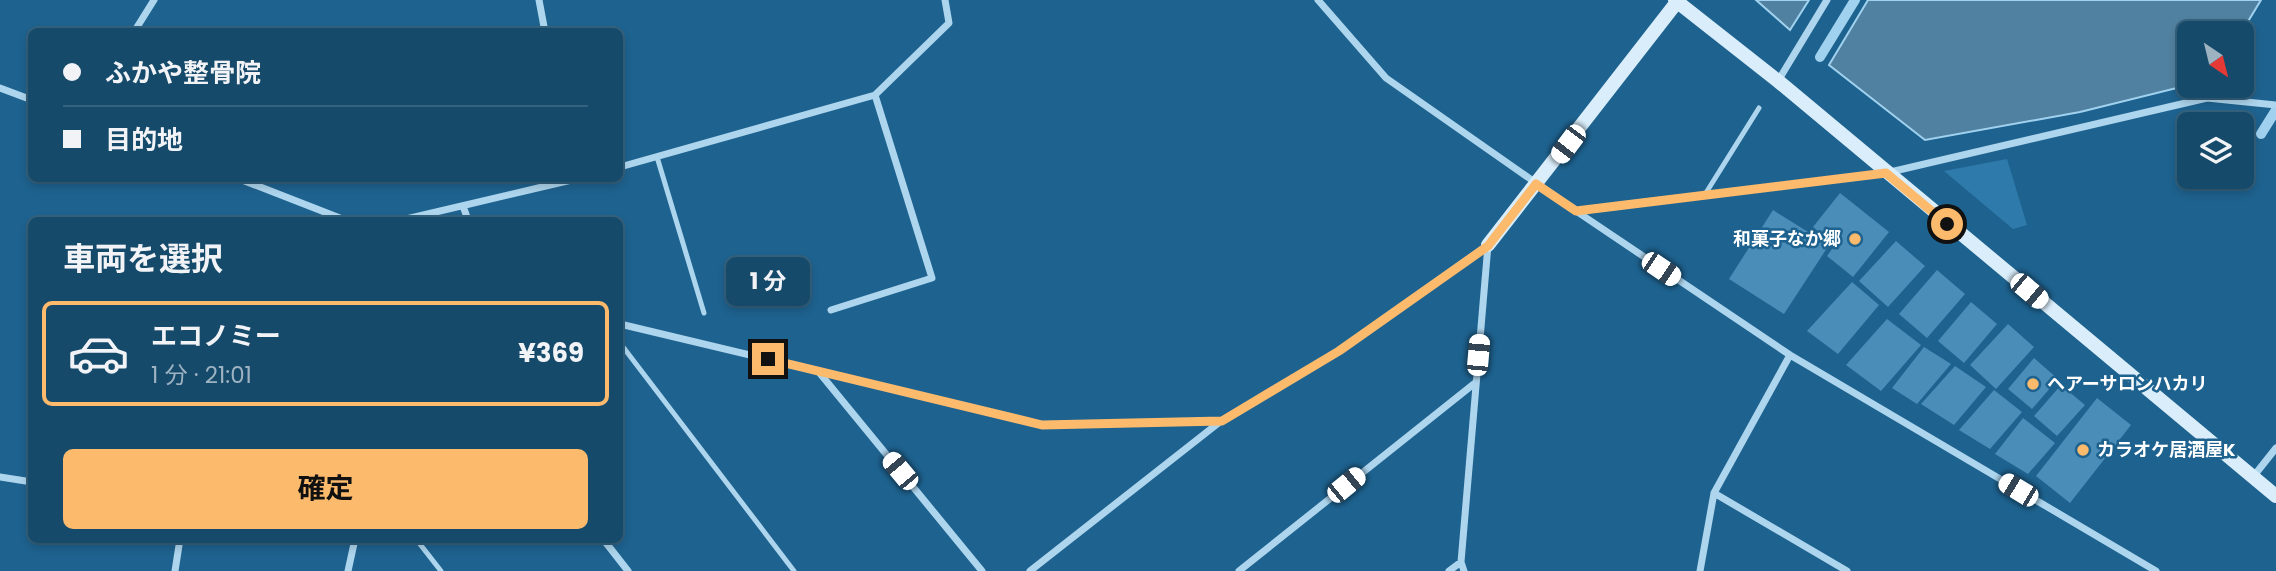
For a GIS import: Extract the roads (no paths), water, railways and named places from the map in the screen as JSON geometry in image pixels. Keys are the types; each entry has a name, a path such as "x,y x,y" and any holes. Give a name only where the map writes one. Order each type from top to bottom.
{"street":[{"path":"136,28 154,0"},
{"path":"539,0 544,28"},
{"path":"623,166 874,95 949,23 945,0"},
{"path":"1318,0 1387,79 1536,184 1790,355 2156,571"},
{"path":"1778,81 1827,0"},
{"path":"1030,571 1222,421 1339,351 1488,246 1676,1 1778,81 2276,496"},
{"path":"0,88 28,98"},
{"path":"831,310 932,278 874,95"},
{"path":"1576,211 1886,173 2207,98 2276,105"},
{"path":"247,182 337,217"},
{"path":"415,217 564,182"},
{"path":"463,206 467,217"},
{"path":"1464,571 1461,562 1488,246"},
{"path":"623,325 1042,425 1222,421"},
{"path":"1700,571 1714,493 1790,355"},
{"path":"817,370 982,571"},
{"path":"1239,571 1475,383"},
{"path":"2253,477 2276,448"},
{"path":"0,477 28,481"},
{"path":"1714,493 1847,571"},
{"path":"175,571 179,543"},
{"path":"348,571 354,543"},
{"path":"606,543 628,571"},
{"path":"1449,571 1461,562"}],"lane":[{"path":"1704,195 1759,108"},
{"path":"657,157 704,313"},
{"path":"623,347 794,571"},
{"path":"419,543 441,571"}],"waterway":[{"path":"1820,57 1855,0"},
{"path":"2261,134 2276,110"}],"place":[{"name":"和菓子なか郷","path":"1855,239"},
{"name":"ヘアーサロンハカリ","path":"2033,384"},
{"name":"カラオケ居酒屋K","path":"2083,450"}]}
